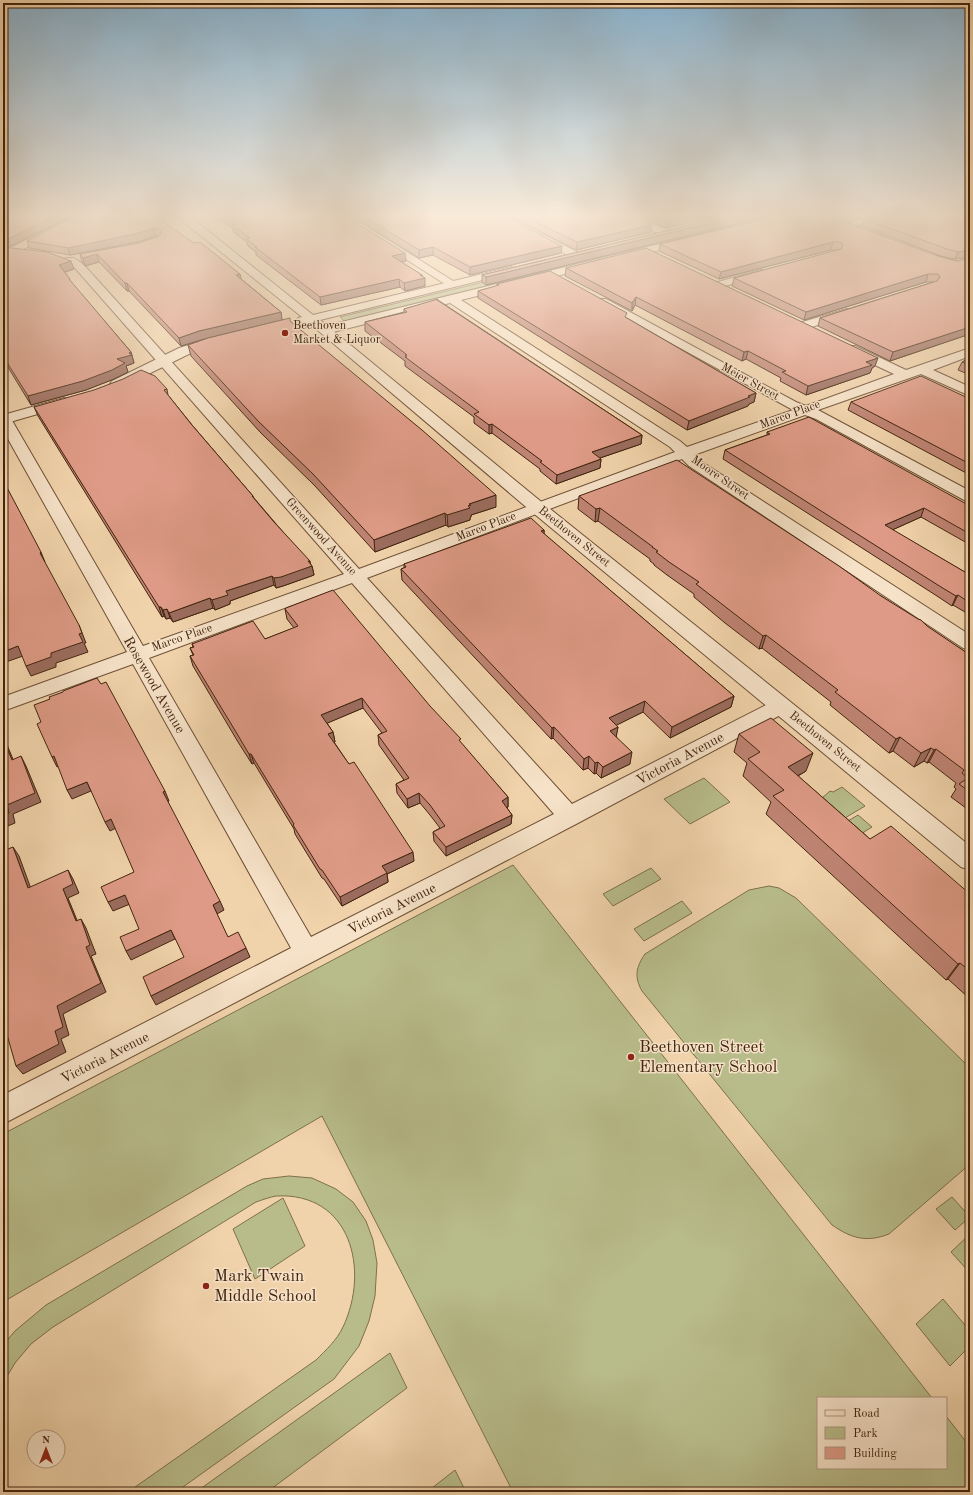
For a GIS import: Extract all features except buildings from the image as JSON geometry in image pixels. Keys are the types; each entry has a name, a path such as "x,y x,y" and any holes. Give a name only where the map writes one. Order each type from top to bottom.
{"street":[{"name":"Greenwood Avenue","path":"95,284 570,816"},
{"name":"Beethoven Street","path":"266,284 325,330 538,508 970,860"},
{"name":"Moore Street","path":"440,284 675,444 694,462 970,644"},
{"path":"325,330 476,284"},
{"path":"292,323 498,284"},
{"path":"718,285 723,284"},
{"path":"718,285 732,292"},
{"name":"Meier Street","path":"592,295 791,404 821,416 970,497"},
{"path":"816,332 799,324 856,309"},
{"path":"105,389 184,351 227,338"},
{"path":"844,345 904,374"},
{"name":"Marco Place","path":"3,704 136,654 356,576 685,453 904,374 970,352"},
{"path":"921,369 970,392"},
{"path":"4,419 77,398"},
{"name":"Rosewood Avenue","path":"4,419 306,953"},
{"name":"Victoria Avenue","path":"3,1110 781,706"}],"green space":[{"path":"476,284 499,284 345,322 340,317"},
{"path":"704,778 730,802 690,824 664,799"},
{"path":"842,787 865,806 845,818 822,798 830,791 833,792"},
{"path":"858,815 872,827 856,837 841,825"},
{"path":"513,865 931,1397 817,1397 817,1469 947,1469 947,1417 970,1447 970,1492 513,1492 322,1116 3,1302 3,1134"},
{"path":"651,868 661,879 613,906 603,894"},
{"path":"769,886 779,888 796,898 970,1068 970,1164 889,1234 881,1237 866,1239 859,1238 852,1236 832,1225 639,986 637,972 645,954 749,890"},
{"path":"682,901 692,913 644,941 634,929"},
{"path":"289,1176 312,1178 336,1189 353,1202 366,1221 373,1240 377,1263 375,1296 369,1321 359,1346 334,1379 176,1492 128,1492 316,1360 341,1332 351,1305 354,1282 353,1259 348,1239 337,1221 322,1207 302,1198 276,1196 256,1202 53,1327 31,1344 15,1363 3,1383 3,1345 15,1331 46,1305 247,1186 263,1179"},
{"path":"952,1197 970,1217 955,1230 936,1209"},
{"path":"283,1198 305,1246 255,1279 233,1229"},
{"path":"970,1234 970,1273 951,1252"},
{"path":"943,1299 970,1331 970,1346 950,1366 916,1324"},
{"path":"390,1353 407,1388 267,1492 196,1492"},
{"path":"455,1470 466,1492 427,1492"}],"place":[{"name":"Beethoven Market & Liquor","path":"285,333"},
{"name":"Beethoven Street Elementary School","path":"631,1057"},
{"name":"Mark Twain Middle School","path":"206,1286"}]}
